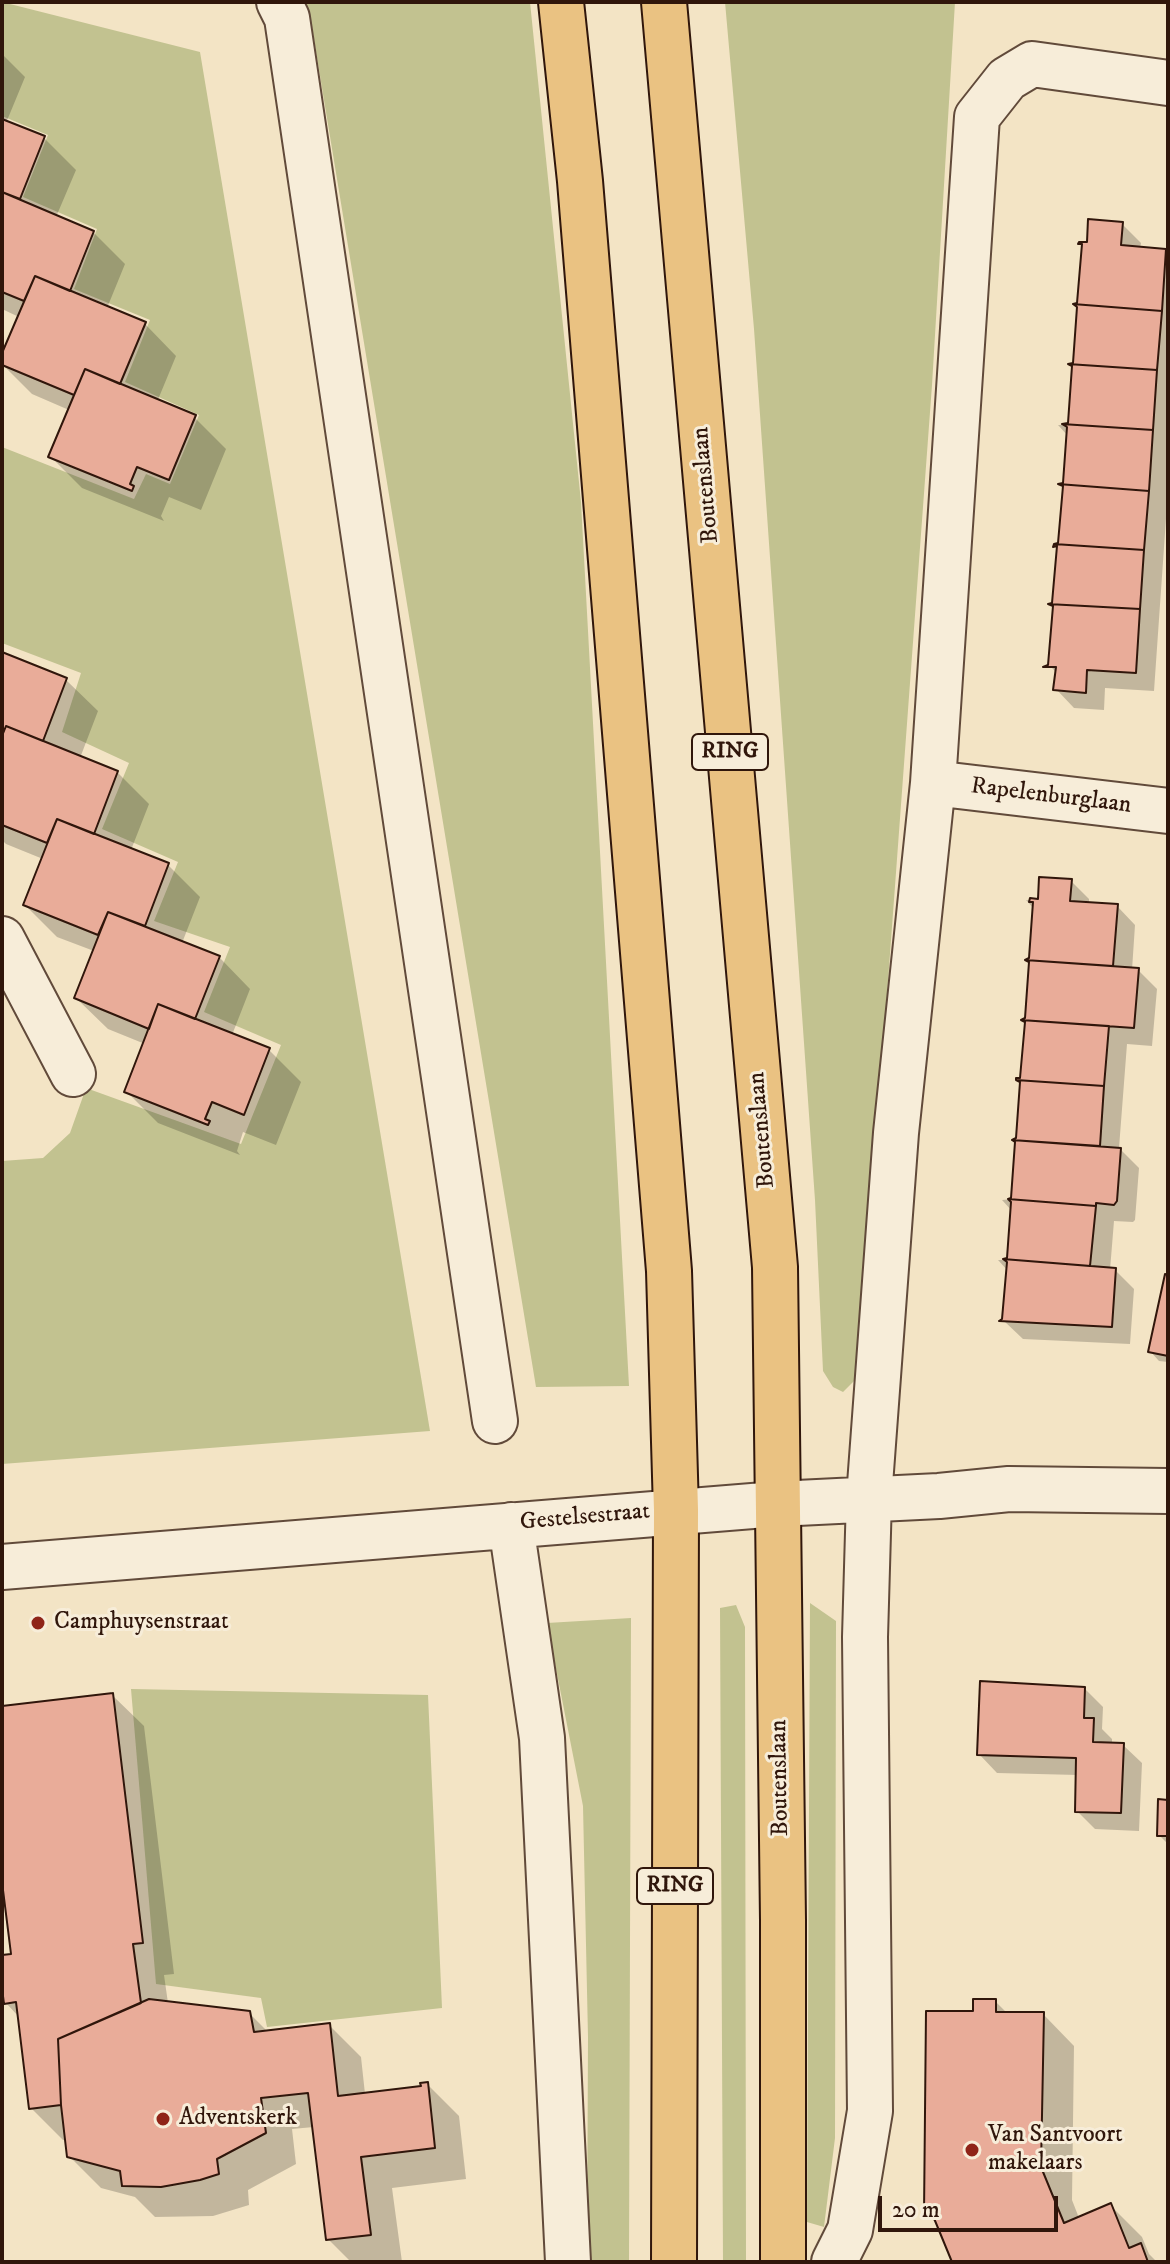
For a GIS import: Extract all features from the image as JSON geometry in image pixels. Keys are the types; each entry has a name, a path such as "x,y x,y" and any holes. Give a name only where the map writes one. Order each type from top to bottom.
{"main road":[{"name":"RING","path":"561,2 583,213 669,1271 676,1510 674,2262"},
{"name":"Boutenslaan","path":"664,2 775,1267 783,1920 783,2262"}],"street":[{"path":"279,2 287,18 495,1421"},
{"path":"834,2262 850,2230 870,2111 865,1637 869,1498 896,1133 933,783 977,117 1007,79 1032,64 1168,83"},
{"name":"Rapelenburglaan","path":"933,783 1168,811"},
{"path":"2,939 73,1074"},
{"name":"Gestelsestraat","path":"2,1567 676,1510 939,1496 1009,1489 1168,1491"},
{"path":"511,1525 542,1738 568,2262"}],"green space":[{"path":"2,2 200,52 430,1431 2,1464 2,1161 43,1158 70,1133 86,1088 241,1144 281,1045 204,1012 230,947 154,921 178,862 102,829 129,763 62,732 81,673 2,643 2,447 134,499 146,474 170,484 199,415 125,382 150,320 74,289 97,229 23,197 48,135 2,116"},
{"path":"305,2 530,2 581,502 629,1386 536,1387 309,9"},
{"path":"725,2 955,2 932,385 869,1238 855,1380 843,1392 833,1387 823,1371 815,1200 754,329"},
{"path":"810,1603 836,1621 835,2138 824,2227 807,2222"},
{"path":"736,1605 745,1627 746,2262 723,2262 720,1608"},
{"path":"631,1618 629,2262 587,2262 588,2037 583,1806 547,1623"},
{"path":"131,1689 428,1695 442,2008 267,2027 261,1998 156,1984"}],"building":[{"path":"2,119 45,136 20,199 2,192"},
{"path":"2,192 94,231 70,291 35,276 24,301 2,292"},
{"path":"1088,219 1123,222 1121,245 1166,249 1162,311 1073,304 1077,303 1082,244 1078,244 1087,242"},
{"path":"35,276 146,322 120,384 85,369 74,395 2,365 2,353"},
{"path":"1073,304 1162,311 1157,370 1068,364 1073,363 1077,307"},
{"path":"1068,364 1157,370 1153,430 1062,424 1068,423 1072,366"},
{"path":"85,369 196,415 169,480 137,467 130,484 134,486 132,491 48,457"},
{"path":"1062,424 1153,430 1149,491 1058,484 1063,483 1067,427"},
{"path":"1058,484 1149,491 1144,550 1054,544 1058,543 1063,486"},
{"path":"1054,544 1144,550 1140,609 1048,604 1052,603 1057,546 1053,547"},
{"path":"1048,604 1140,609 1136,673 1087,670 1086,693 1053,690 1056,667 1043,667 1048,665 1053,606"},
{"path":"2,652 67,678 43,741 6,726 2,736"},
{"path":"6,726 118,771 94,834 57,819 47,843 2,825 2,736"},
{"path":"57,819 169,863 145,926 108,912 98,935 23,905"},
{"path":"1039,877 1072,879 1070,901 1118,904 1113,966 1025,960 1029,958 1033,902 1029,902 1030,898 1038,899"},
{"path":"108,912 220,956 195,1019 158,1004 149,1029 74,998"},
{"path":"1025,960 1139,968 1134,1028 1021,1020 1025,1018 1029,962"},
{"path":"158,1004 270,1048 244,1115 212,1102 205,1119 210,1121 208,1125 124,1092"},
{"path":"1021,1020 1109,1026 1104,1086 1016,1080 1020,1078 1025,1022"},
{"path":"1016,1080 1104,1086 1100,1146 1012,1140 1016,1138 1020,1082"},
{"path":"1012,1140 1121,1148 1117,1201 1114,1205 1096,1203 1096,1206 1008,1199 1011,1198 1015,1142"},
{"path":"1008,1199 1096,1206 1090,1266 1003,1259 1007,1258 1011,1202"},
{"path":"1003,1259 1116,1268 1112,1327 999,1321 1002,1319 1007,1262"},
{"path":"1165,1274 1168,1275 1168,1356 1148,1352"},
{"path":"980,1681 1085,1687 1084,1718 1094,1718 1093,1742 1124,1743 1121,1813 1075,1812 1076,1758 977,1755"},
{"path":"113,1693 143,1943 133,1944 141,2003 58,2039 61,2105 29,2109 16,2002 4,2004 2,1988 2,1955 11,1954 2,1882 2,1706"},
{"path":"1158,1799 1168,1800 1168,1836 1157,1836"},
{"name":"Adventskerk","path":"149,1999 250,2011 254,2032 330,2023 338,2096 421,2086 420,2083 428,2082 435,2148 361,2157 371,2235 326,2240 308,2093 261,2098 266,2133 217,2159 219,2174 200,2180 161,2187 122,2186 120,2171 67,2157 58,2039"},
{"path":"973,1999 996,1999 996,2012 1044,2012 1041,2167 1064,2223 1111,2203 1129,2248 1141,2243 1148,2262 952,2262 931,2211 924,2214 926,2011 973,2011"}],"place":[{"name":"Camphuysenstraat","path":"38,1623"},
{"name":"Adventskerk","path":"163,2119"},
{"name":"Van Santvoort makelaars","path":"972,2150"}]}
